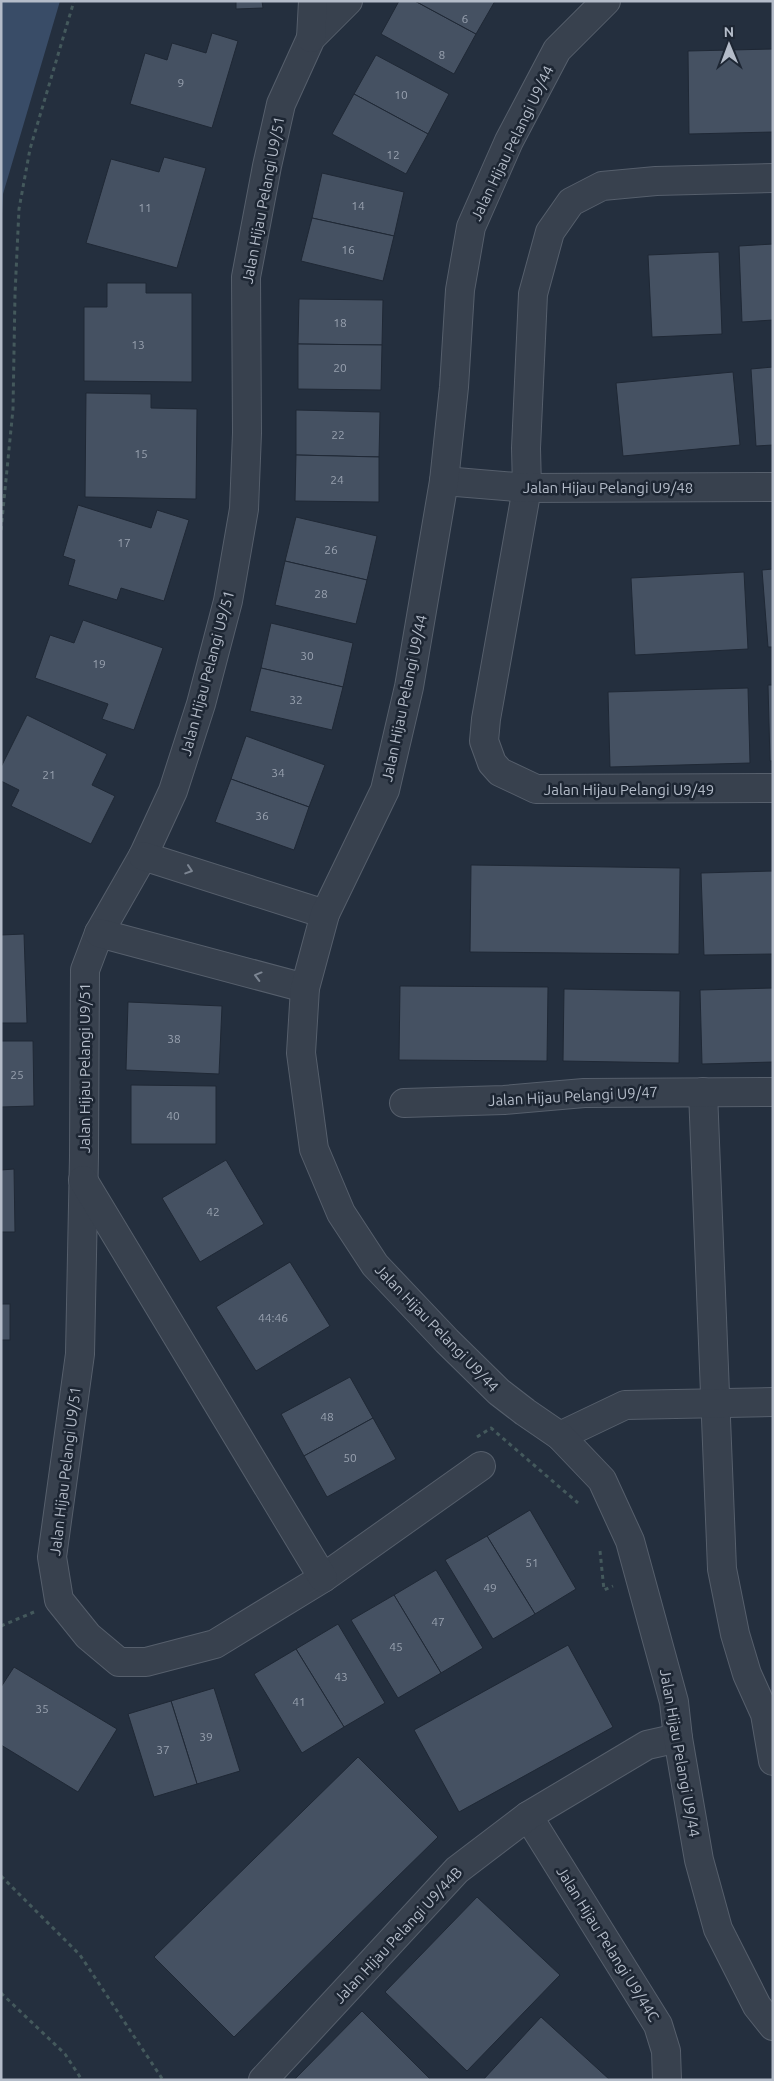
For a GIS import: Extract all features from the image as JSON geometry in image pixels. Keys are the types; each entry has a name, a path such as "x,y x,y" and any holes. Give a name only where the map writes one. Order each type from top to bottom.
{"street":[{"name":"Jalan Hijau Pelangi U9/51","path":"313,1 311,38 282,104 267,166 246,277 247,433 244,510 228,602 201,704 173,791 143,856 98,934 84,970 80,1354 52,1557 59,1600 88,1636 119,1662 146,1662 215,1644 323,1578 481,1466"},
{"name":"Jalan Hijau Pelangi U9/51","path":"311,38 348,1"},
{"name":"Jalan Hijau Pelangi U9/44","path":"606,1 557,50 509,141 471,227 460,290 454,387 444,481 408,687 385,790 325,914 305,988 301,1053 314,1149 341,1213 375,1265 447,1341 499,1392 560,1436 602,1480 630,1540 674,1702 678,1738 699,1860 718,1929 758,2006 773,2026"},
{"path":"527,488 526,448 533,294 550,232 571,202 602,186 656,180 773,178"},
{"name":"Jalan Hijau Pelangi U9/48","path":"444,481 527,488 773,487"},
{"name":"Jalan Hijau Pelangi U9/49","path":"527,488 486,719 484,741 492,763 500,772 536,789 773,788"},
{"path":"143,856 325,914"},
{"path":"98,934 305,988"},
{"path":"703,1092 722,1568 735,1634 747,1674 769,1714 773,1761"},
{"name":"Jalan Hijau Pelangi U9/47","path":"404,1103 504,1100 584,1093 773,1092"},
{"path":"83,1180 323,1578"},
{"path":"560,1436 625,1405 773,1402"},
{"name":"Jalan Hijau Pelangi U9/44B","path":"263,2080 457,1870 528,1816 647,1745 678,1738"},
{"name":"Jalan Hijau Pelangi U9/44C","path":"528,1816 658,2025 666,2051 668,2080"}],"path":[{"path":"1,530 13,409 19,209 30,149 74,1"},
{"path":"481,1466 464,1445 491,1428 580,1504"},
{"path":"600,1546 604,1590 640,1576"},
{"path":"1,1626 59,1600"},
{"path":"1,1876 80,1955 163,2080"},
{"path":"1,1993 65,2054 82,2080"}],"water":[{"path":"1,1 60,1 3,194 1,234"}],"building":[{"path":"236,1 262,1 263,8 236,9"},
{"path":"399,1 415,1 476,34 454,74 381,34"},
{"path":"415,1 495,1 476,34"},
{"path":"212,33 238,41 212,128 130,104 145,53 167,60 172,43 206,53"},
{"path":"773,49 773,132 689,134 688,51"},
{"path":"376,55 449,94 428,134 354,94"},
{"path":"354,94 428,134 406,174 332,134"},
{"path":"164,157 206,168 177,268 86,243 111,159 159,172"},
{"path":"322,173 404,192 394,236 312,218"},
{"path":"312,218 394,236 383,281 301,261"},
{"path":"773,244 773,320 742,322 739,246"},
{"path":"719,252 722,334 652,337 648,255"},
{"path":"107,283 146,283 146,293 192,293 192,382 84,381 84,307 107,307"},
{"path":"299,299 383,300 382,345 298,344"},
{"path":"298,344 382,345 381,390 298,389"},
{"path":"773,367 773,445 756,446 751,369"},
{"path":"733,372 740,445 623,456 616,383"},
{"path":"86,393 151,394 151,408 197,409 196,499 85,497"},
{"path":"296,410 380,412 379,457 296,455"},
{"path":"296,455 379,457 379,502 295,501"},
{"path":"78,505 151,528 157,510 189,520 164,601 121,588 117,600 68,585 75,560 63,556"},
{"path":"296,517 377,536 367,580 285,561"},
{"path":"285,561 367,580 356,624 275,605"},
{"path":"773,569 773,647 768,647 762,570"},
{"path":"744,572 748,649 635,655 631,578"},
{"path":"83,620 163,648 134,730 102,719 108,704 35,678 50,635 74,643"},
{"path":"271,623 353,643 343,687 261,668"},
{"path":"261,668 343,687 332,730 250,711"},
{"path":"768,685 773,685 773,761 770,761"},
{"path":"748,688 750,763 610,767 608,692"},
{"path":"27,715 107,754 92,785 115,796 91,844 11,806 19,790 1,781 1,767"},
{"path":"246,736 325,765 309,807 231,779"},
{"path":"231,779 309,807 294,850 215,822"},
{"path":"471,865 680,868 679,954 470,952"},
{"path":"773,871 773,954 704,955 701,873"},
{"path":"24,934 27,1023 1,1023 1,935"},
{"path":"400,986 548,987 547,1061 399,1060"},
{"path":"773,988 773,1062 702,1064 700,990"},
{"path":"564,989 680,991 679,1063 563,1061"},
{"path":"128,1002 222,1006 219,1074 126,1070"},
{"path":"1,1041 33,1041 34,1106 1,1107"},
{"path":"131,1085 216,1086 216,1144 131,1144"},
{"path":"226,1160 264,1224 200,1262 162,1198"},
{"path":"14,1169 15,1232 1,1232 1,1170"},
{"path":"290,1262 330,1326 256,1371 216,1307"},
{"path":"1,1304 10,1304 10,1340 1,1340"},
{"path":"350,1377 373,1418 304,1456 281,1414"},
{"path":"373,1418 396,1459 327,1497 304,1456"},
{"path":"530,1510 576,1589 535,1614 487,1536"},
{"path":"487,1536 535,1614 493,1639 445,1560"},
{"path":"436,1570 483,1648 441,1673 394,1595"},
{"path":"394,1595 441,1673 398,1698 351,1620"},
{"path":"338,1624 385,1703 344,1727 296,1649"},
{"path":"568,1645 613,1727 459,1812 414,1730"},
{"path":"296,1649 344,1727 302,1753 254,1674"},
{"path":"14,1667 117,1729 78,1792 1,1745 1,1687"},
{"path":"214,1688 240,1771 197,1784 171,1701"},
{"path":"171,1701 197,1784 154,1797 128,1714"},
{"path":"358,1757 438,1837 234,2037 154,1957"},
{"path":"477,1897 560,1975 467,2071 385,1992"},
{"path":"362,2011 431,2080 294,2080"},
{"path":"541,2017 610,2080 483,2080"}]}
